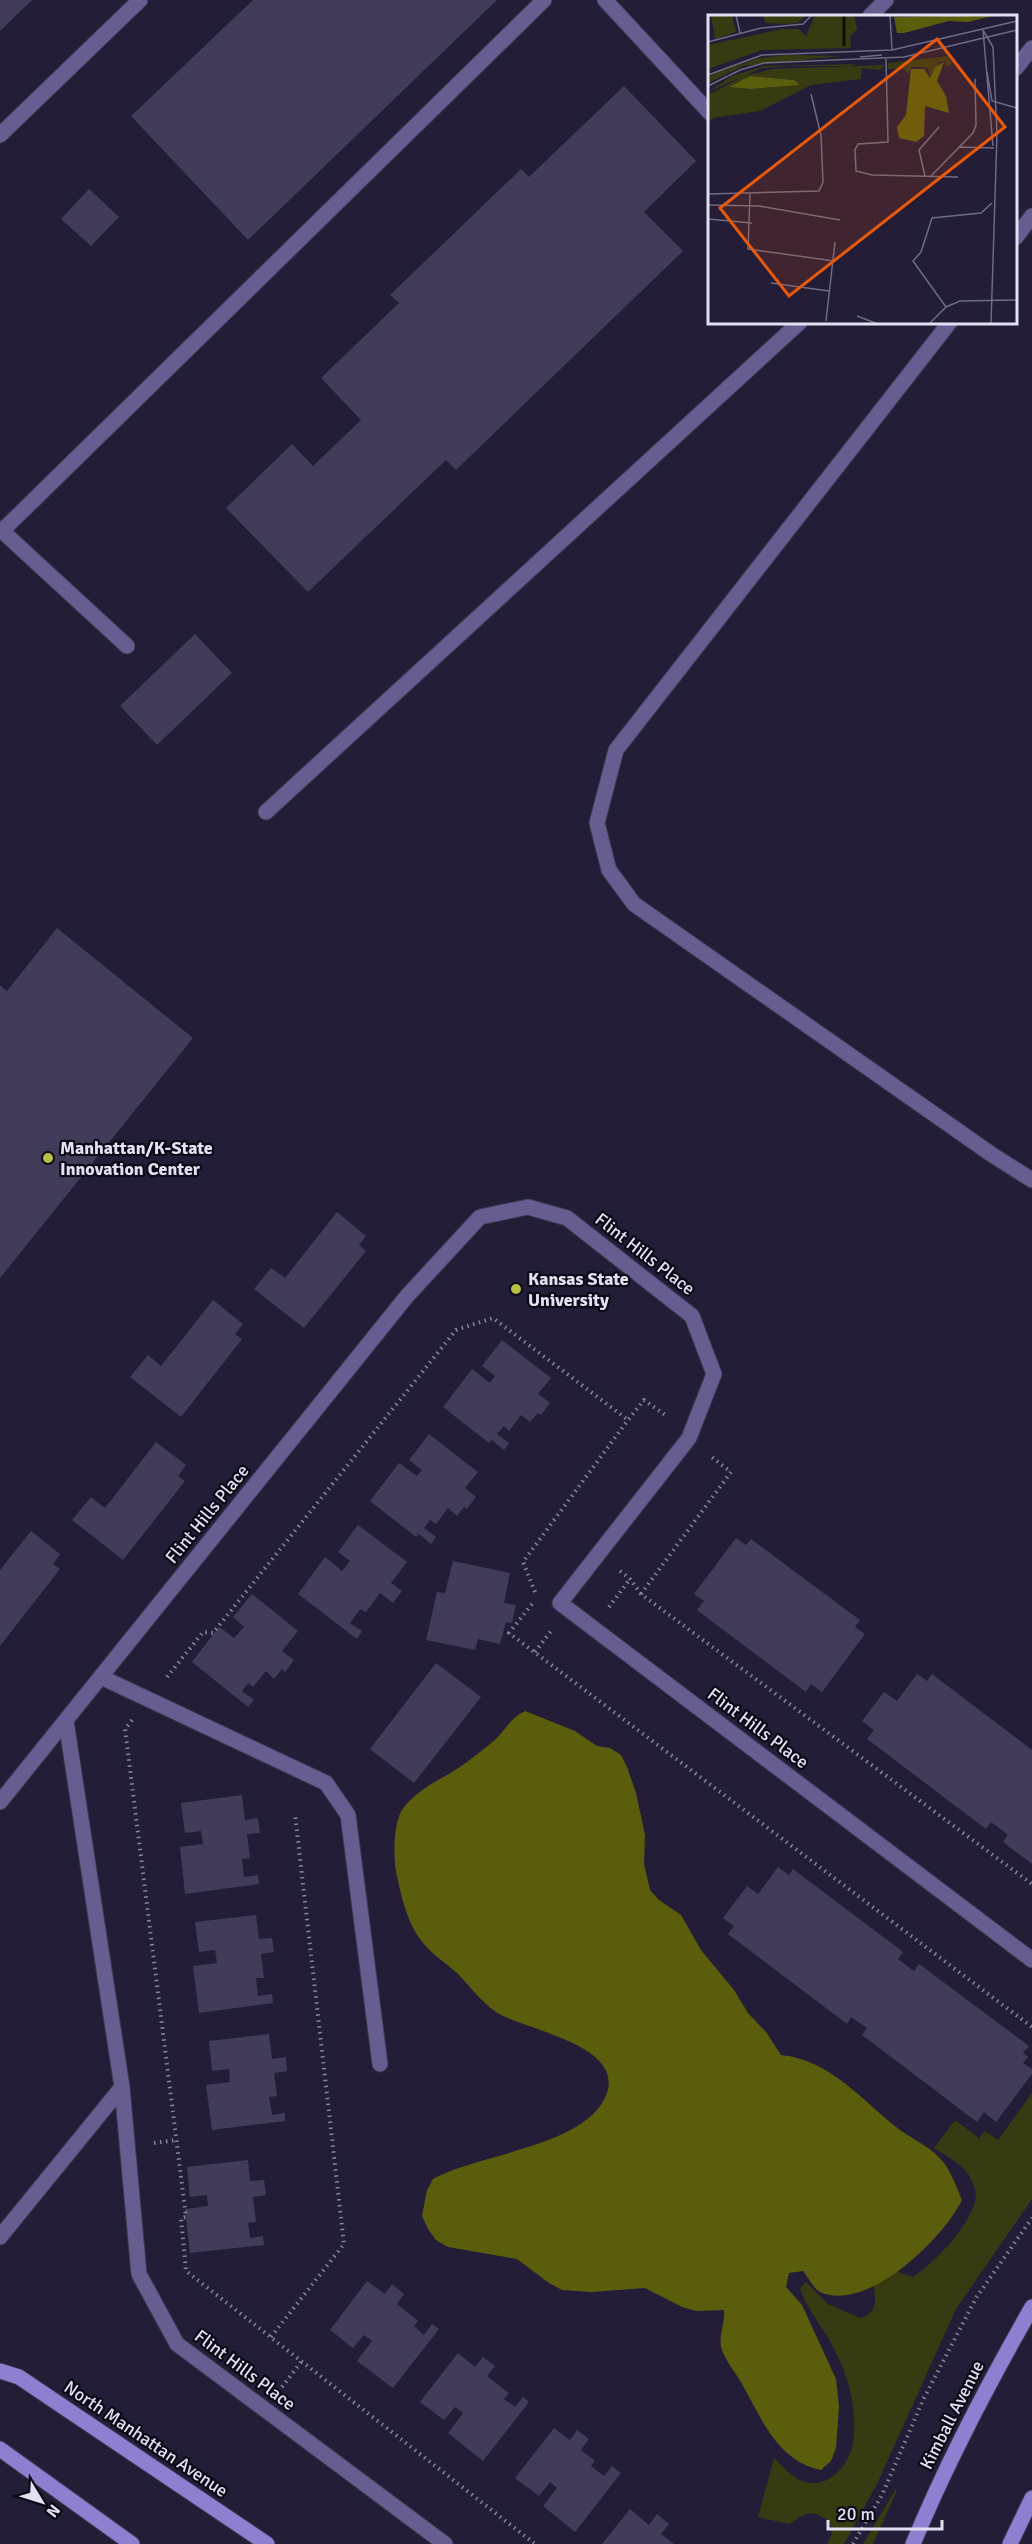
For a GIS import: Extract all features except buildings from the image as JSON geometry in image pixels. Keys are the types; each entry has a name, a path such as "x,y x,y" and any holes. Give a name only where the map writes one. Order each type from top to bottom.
{"street":[{"path":"0,135 140,0"},
{"path":"127,646 1,530 544,0"},
{"path":"605,0 708,111"},
{"path":"871,15 886,0"},
{"path":"1017,67 1032,48"},
{"path":"1017,236 1032,216"},
{"path":"266,812 798,324"},
{"path":"948,324 616,750 597,823 609,870 634,904 867,1064 991,1154 1032,1180"},
{"name":"Flint Hills Place","path":"0,1802 407,1296 480,1217 528,1207 567,1218 692,1316 714,1374 689,1438 561,1603 1032,1960"},
{"path":"101,1677 326,1783 348,1815 380,2064"},
{"name":"Flint Hills Place","path":"66,1721 122,2087 139,2274 177,2344 445,2544"},
{"path":"0,2237 122,2087"},
{"name":"Kimball Avenue","path":"913,2544 942,2476 993,2376 1032,2307"},
{"name":"North Manhattan Avenue","path":"0,2371 19,2377 267,2544"},
{"path":"0,2449 132,2544"},
{"path":"1010,2544 1032,2498"}],"path":[{"path":"213,1633 456,1330 493,1318 628,1420"},
{"path":"644,1400 523,1562 537,1597 509,1633 1032,2027"},
{"path":"731,1472 642,1594 1032,1884"},
{"path":"593,1628 630,1579"},
{"path":"124,1729 178,2140 186,2217 181,2218 186,2271 535,2544"},
{"path":"271,2337 344,2244 295,1814"},
{"path":"144,2143 178,2140"},
{"path":"853,2544 882,2495 923,2400 976,2298 1032,2218"},
{"path":"281,2388 301,2362"}],"green space":[{"path":"1032,2093 1032,2199 956,2309 877,2484 844,2544 827,2544 832,2534 830,2522 814,2513 805,2514 790,2524 758,2517 774,2458 798,2479 818,2483 832,2476 844,2465 853,2441 852,2400 844,2371 832,2344 800,2288 806,2282 828,2304 860,2318 871,2312 875,2304 873,2281 892,2270 913,2277 922,2271 944,2250 964,2225 972,2212 975,2199 975,2189 969,2175 959,2164 934,2148 955,2120 979,2138 985,2131 998,2140"},
{"path":"897,2487 873,2544 863,2544"}],"shaded area":[{"path":"525,1711 575,1731 597,1746 610,1748 621,1755 636,1793 645,1835 644,1864 650,1890 659,1900 681,1915 701,1950 734,1990 748,2013 766,2032 781,2055 799,2058 831,2073 900,2130 934,2153 947,2167 962,2200 938,2234 921,2252 881,2282 859,2292 839,2296 820,2292 803,2271 789,2273 786,2287 802,2305 836,2379 839,2406 836,2448 831,2461 821,2470 793,2458 772,2437 764,2424 721,2347 724,2310 696,2311 682,2307 645,2288 591,2292 562,2290 517,2259 448,2247 436,2240 422,2216 427,2190 433,2179 453,2170 556,2137 578,2126 596,2111 607,2093 608,2076 600,2062 568,2041 496,2012 455,1971 427,1948 409,1920 397,1876 395,1842 397,1824 402,1810 424,1789 459,1768 489,1745 512,1720"}],"place":[{"name":"Manhattan/K-State Innovation Center","path":"48,1158"},
{"name":"Kansas State University","path":"516,1289"}]}
